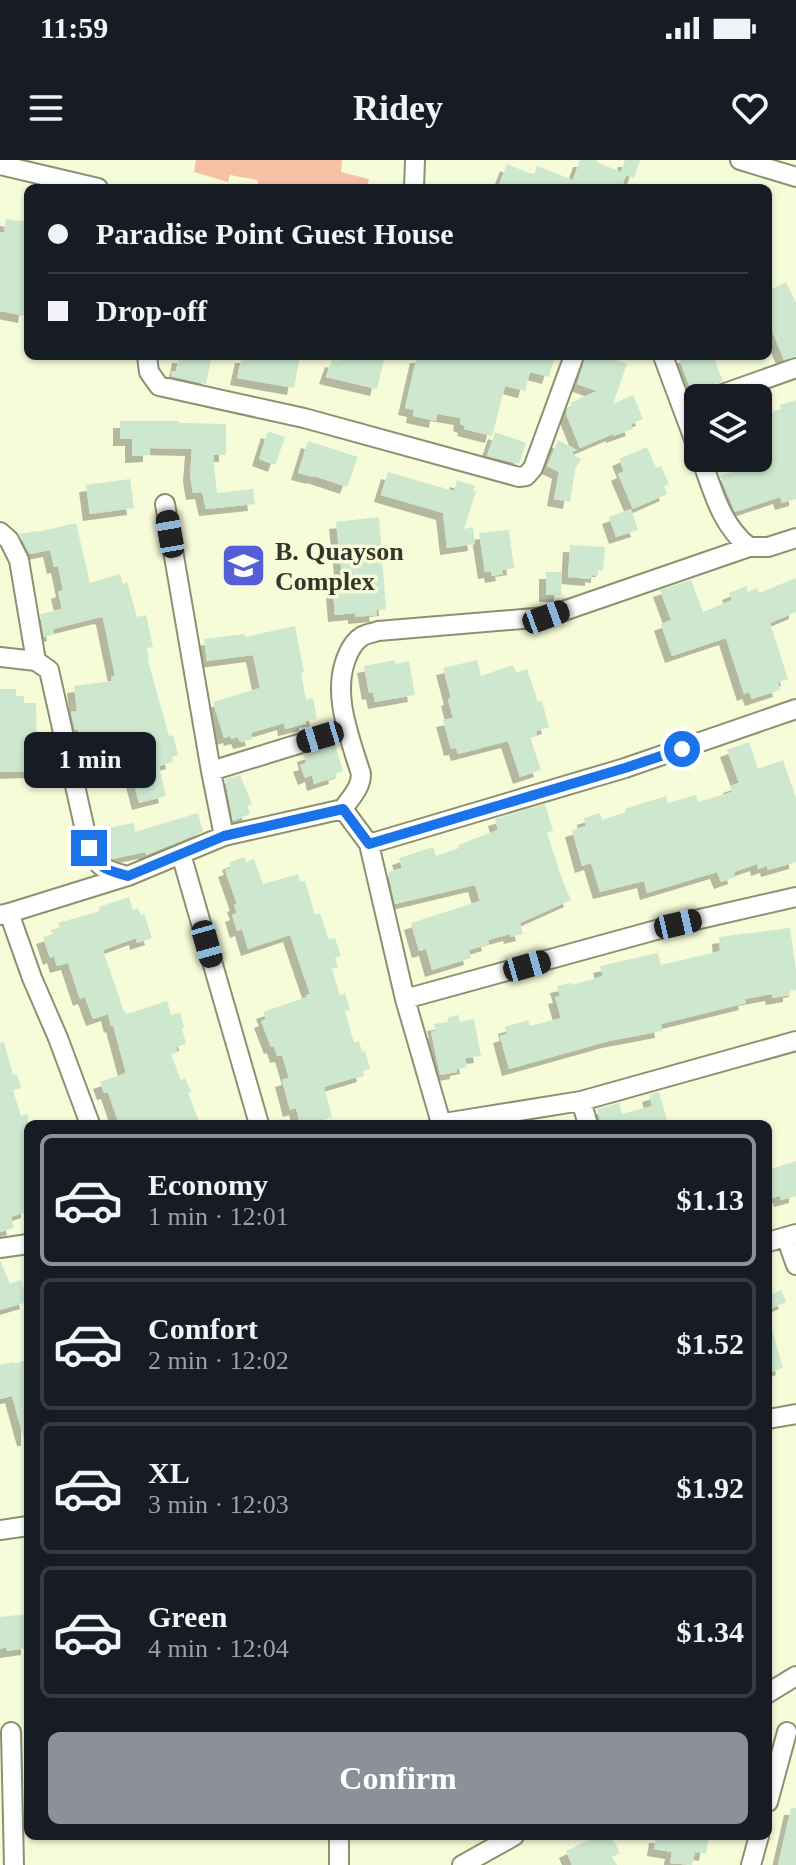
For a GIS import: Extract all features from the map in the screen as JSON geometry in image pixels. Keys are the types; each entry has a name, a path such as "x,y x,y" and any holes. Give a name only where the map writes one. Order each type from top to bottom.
{"street":[{"path":"414,184 415,160"},
{"path":"740,160 796,177"},
{"path":"0,165 36,167 86,184"},
{"path":"148,360 149,372 159,386 304,418 519,477 526,476 533,468 573,360"},
{"path":"665,360 684,395"},
{"path":"751,384 796,368"},
{"path":"706,472 721,514 736,537 749,547"},
{"path":"165,504 224,836"},
{"path":"0,532 9,540 19,560 36,661"},
{"path":"88,1120 58,1038 4,914 128,876 224,836 343,809 358,789 361,774 347,729 340,685 353,644 362,635 378,631 546,617 749,547 768,547 796,538"},
{"path":"0,657 36,661 49,670 89,848 101,867 128,876"},
{"path":"369,844 625,768 796,709"},
{"path":"211,771 347,729"},
{"path":"343,809 369,844 405,999 438,1120"},
{"path":"181,854 258,1120"},
{"path":"405,999 678,924 796,897"},
{"path":"458,1120 581,1101 796,1041"},
{"path":"581,1101 587,1120"},
{"path":"783,1238 796,1265"},
{"path":"0,1248 24,1245"},
{"path":"772,1418 796,1414"},
{"path":"0,1530 24,1527"},
{"path":"772,1691 796,1676"},
{"path":"14,1865 5,1733 24,1723"},
{"path":"772,1727 792,1732 772,1790"},
{"path":"339,1840 339,1865"},
{"path":"462,1865 507,1840"},
{"path":"751,1865 758,1840"}],"shaded area":[{"path":"196,160 342,160 341,172 369,179 368,184 258,184 258,180 230,175 228,182 194,172"}],"building":[{"path":"580,160 597,160 621,172 625,160 640,160 634,178 626,175 623,184 500,184 507,164 534,175 537,166 573,180"},
{"path":"6,219 24,221 24,316 0,311 0,232 4,233"},
{"path":"786,282 796,303 796,356 784,360 772,331 772,289"},
{"path":"178,360 211,360 206,384 171,376 172,371 176,371"},
{"path":"241,360 299,360 294,388 237,378"},
{"path":"332,360 384,360 377,389 326,377"},
{"path":"416,360 554,360 549,377 530,372 525,391 505,386 492,436 464,429 465,426 460,424 461,418 437,414 436,421 413,416 414,410 405,408"},
{"path":"585,360 616,360 627,364 613,404 633,395 643,419 631,424 633,429 580,448 566,414 567,409 571,408 570,403 597,391 577,384"},
{"path":"680,360 715,360 723,381 689,384"},
{"path":"796,400 796,499 782,503 780,497 735,512 720,476 732,472 772,472 772,413 781,410 780,405"},
{"path":"120,421 226,424 226,455 213,455 217,493 253,489 255,504 206,509 202,492 193,493 190,475 192,449 150,448 150,455 132,456 132,439 120,439"},
{"path":"268,431 285,437 275,465 259,459"},
{"path":"495,432 526,443 519,464 487,456"},
{"path":"558,440 577,450 570,453 581,459 575,470 570,502 554,499 559,472 547,466"},
{"path":"308,441 358,457 347,487 298,473"},
{"path":"647,447 656,468 661,466 669,484 664,486 667,494 633,509 618,474 624,471 619,459"},
{"path":"388,472 454,491 457,480 475,486 464,529 473,527 475,544 447,548 443,513 381,495"},
{"path":"130,479 134,508 90,514 86,485"},
{"path":"631,509 638,530 616,537 609,517"},
{"path":"379,517 386,609 376,610 377,615 335,615 332,577 342,576 336,522"},
{"path":"76,523 90,583 120,574 123,584 127,582 137,617 146,615 153,647 147,648 148,661 169,736 173,735 178,755 172,757 173,762 159,766 166,796 139,803 129,765 95,772 88,737 79,738 78,730 75,730 71,712 77,711 74,686 112,681 111,677 115,676 103,618 53,629 54,634 44,637 40,614 62,609 58,592 63,590 58,566 54,567 50,550 30,554 19,534"},
{"path":"509,530 514,568 492,576 491,571 485,572 479,533"},
{"path":"570,545 605,547 603,570 598,570 598,576 592,575 592,579 568,577"},
{"path":"546,572 562,572 561,595 546,595"},
{"path":"796,578 796,612 770,623 788,679 778,682 780,690 752,699 749,692 744,694 726,638 672,656 661,624 671,620 660,590 691,580 703,612 732,600 729,593 746,586 748,592 757,588 759,593"},
{"path":"295,626 306,700 313,698 317,719 285,729 284,723 251,733 253,739 240,742 238,737 224,738 213,702 260,688 253,655 207,661 204,639 245,634 245,637"},
{"path":"395,660 395,664 409,661 415,695 375,702 373,692 369,693 364,666"},
{"path":"477,660 481,676 513,665 516,673 527,669 538,702 542,701 549,727 536,731 537,735 530,737 541,770 520,777 508,741 458,754 456,748 451,749 443,720 453,718 443,668"},
{"path":"0,689 16,689 16,696 24,696 24,703 36,703 37,764 33,764 34,771 0,772"},
{"path":"749,742 758,769 783,760 796,798 796,862 768,870 767,866 758,869 757,864 734,872 735,877 721,882 717,872 647,893 644,881 600,892 591,863 582,866 572,830 586,826 584,818 600,813 602,820 666,796 668,803 696,795 698,802 732,792 730,786 739,783 727,750"},
{"path":"335,745 343,771 335,774 336,777 314,784 312,775 305,778 300,765 306,763 304,755"},
{"path":"240,775 252,804 247,806 250,814 233,821 225,779"},
{"path":"545,804 553,831 547,833 571,900 520,923 523,934 488,940 489,944 469,950 471,958 432,970 426,949 419,951 411,923 480,901 475,885 395,904 388,872 402,868 399,858 433,847 436,856 459,848 458,845 498,830 495,819"},
{"path":"198,813 203,832 146,855 145,852 112,859 100,844 97,830 134,823 135,832"},
{"path":"244,857 246,862 254,859 263,884 298,874 300,882 305,881 315,915 320,913 329,940 335,938 341,956 335,958 338,967 332,969 340,995 345,993 350,1010 345,1011 354,1043 359,1041 370,1069 363,1071 364,1075 324,1087 332,1117 299,1120 296,1108 290,1110 282,1080 289,1078 282,1055 277,1056 274,1046 271,1047 261,1021 266,1019 263,1012 310,994 290,935 248,949 242,929 237,931 232,915 237,913 234,905 237,904 225,870 231,868 229,863"},
{"path":"129,897 133,910 138,908 141,915 144,914 152,938 137,943 136,938 103,950 124,1012 127,1014 167,1001 171,1015 180,1013 186,1044 176,1047 177,1052 171,1054 181,1080 185,1078 191,1092 188,1093 198,1120 118,1120 108,1092 104,1093 100,1082 126,1073 113,1025 108,1014 93,1019 85,997 80,999 68,963 57,966 54,956 50,958 43,937 53,934 52,930 60,927 58,923 100,911 99,907"},
{"path":"790,928 796,990 790,991 790,995 773,998 772,994 745,999 746,1003 661,1024 662,1031 609,1041 509,1069 500,1036 507,1034 505,1027 528,1020 530,1026 561,1018 555,997 560,996 557,986 603,976 600,966 658,953 661,965 720,951 719,937"},
{"path":"458,1015 460,1022 474,1019 481,1056 465,1058 467,1067 440,1075 431,1032 436,1031 434,1024 448,1022 448,1017"},
{"path":"4,1042 13,1075 17,1074 21,1088 13,1090 21,1116 28,1114 28,1120 24,1120 24,1212 11,1217 14,1228 0,1232 0,1043"},
{"path":"659,1092 667,1120 600,1120 597,1109 619,1103 622,1114 652,1106 649,1095"},
{"path":"796,1161 796,1196 781,1200 780,1196 772,1198 772,1169"},
{"path":"0,1260 10,1284 21,1280 24,1303 0,1310"},
{"path":"781,1290 786,1302 772,1308 772,1294"},
{"path":"772,1330 783,1368 772,1372"},
{"path":"24,1361 24,1439 12,1396 0,1399 0,1365"},
{"path":"24,1614 24,1649 0,1649 0,1617"},
{"path":"791,1808 796,1808 796,1865 778,1865"},
{"path":"589,1840 613,1840 620,1853 612,1857 617,1865 572,1865 566,1851"},
{"path":"655,1840 708,1840 706,1854 695,1852 692,1865 670,1863 672,1852 654,1849"}],"place":[{"name":"B. Quayson Complex","path":"244,566"}],"route":[{"path":"89,848 101,867 128,876 224,836 343,809 369,844 682,749"}]}
